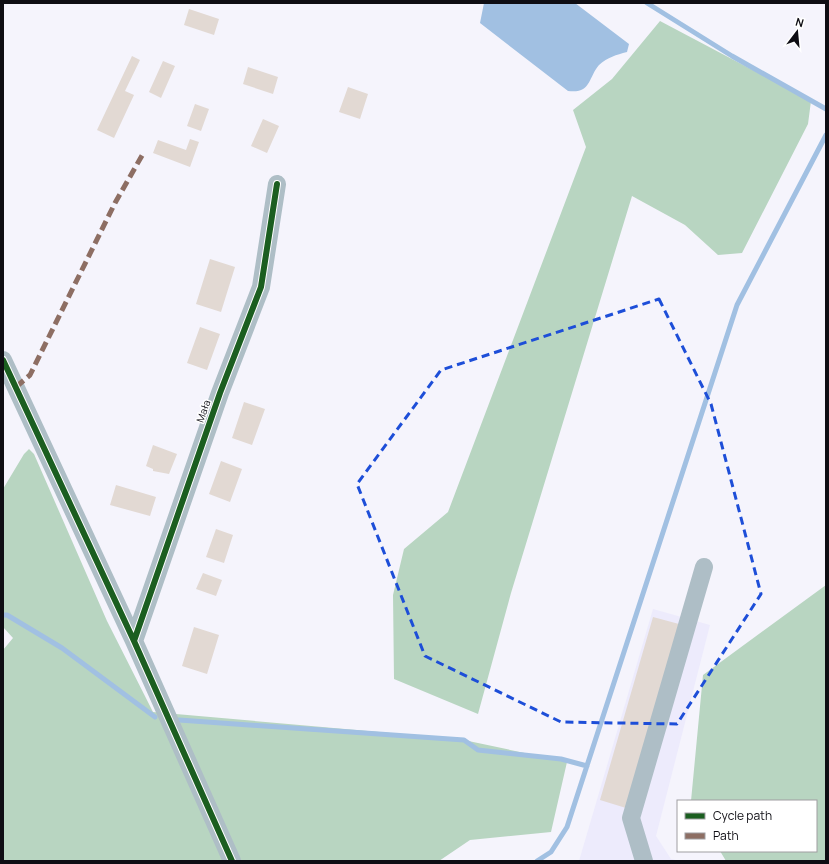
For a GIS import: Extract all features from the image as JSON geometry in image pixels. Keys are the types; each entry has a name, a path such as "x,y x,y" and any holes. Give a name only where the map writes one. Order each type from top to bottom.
{"street":[{"name":"Mała","path":"134,641 220,393 261,287 266,264 277,184"},
{"path":"3,360 134,641 232,861"},
{"path":"648,860 631,818 704,567"}],"highlighted area":[{"path":"659,299 711,404 761,594 677,724 561,722 425,656 357,484 441,370"}],"shaded area":[{"path":"653,609 710,625 656,836 671,859 680,861 579,861"}],"green space":[{"path":"660,21 811,101 808,124 742,253 718,255 685,225 632,196 511,593 478,714 394,679 393,595 404,549 448,512 586,147 573,110 612,79"},
{"path":"29,449 34,454 107,621 153,712 459,739 567,762 551,832 470,840 439,861 3,861 3,650 13,638 3,627 3,489 24,454"},
{"path":"826,585 826,861 726,861 721,852 817,852 817,800 691,800 703,675"}],"water":[{"path":"484,3 575,3 629,44 627,52 616,55 602,62 595,70 585,88 581,90 568,91 480,23"}],"building":[{"path":"189,9 219,19 214,35 184,25"},
{"path":"132,56 140,60 125,91 134,95 114,138 97,130"},
{"path":"163,61 175,66 161,98 149,92"},
{"path":"248,67 278,77 273,94 243,84"},
{"path":"348,87 368,94 360,119 339,112"},
{"path":"195,104 209,109 201,131 187,126"},
{"path":"263,119 279,126 267,153 251,146"},
{"path":"190,139 199,142 190,167 153,153 158,140 186,150"},
{"path":"210,259 235,267 221,312 196,304"},
{"path":"200,327 220,334 207,370 187,363"},
{"path":"244,402 265,409 252,445 232,438"},
{"path":"153,445 177,454 169,474 153,471 153,469 146,466"},
{"path":"221,461 242,469 230,502 209,494"},
{"path":"116,485 156,497 150,516 110,505"},
{"path":"216,529 233,535 224,563 206,557"},
{"path":"203,573 222,580 216,596 196,589"},
{"path":"653,617 679,624 626,808 600,800"},
{"path":"194,627 219,635 207,674 182,666"}],"waterway":[{"path":"647,3 732,56 826,109"},
{"path":"537,861 551,852 567,827 737,305 826,135"},
{"path":"3,615 7,615 62,648 155,717"},
{"path":"179,720 464,740 478,750 561,759 587,766"}],"marked path":[{"path":"16,387 30,375 115,203 144,152"}],"cycle path":[{"path":"134,641 220,393 261,287 277,184"},
{"path":"3,360 134,641 232,861"}]}
